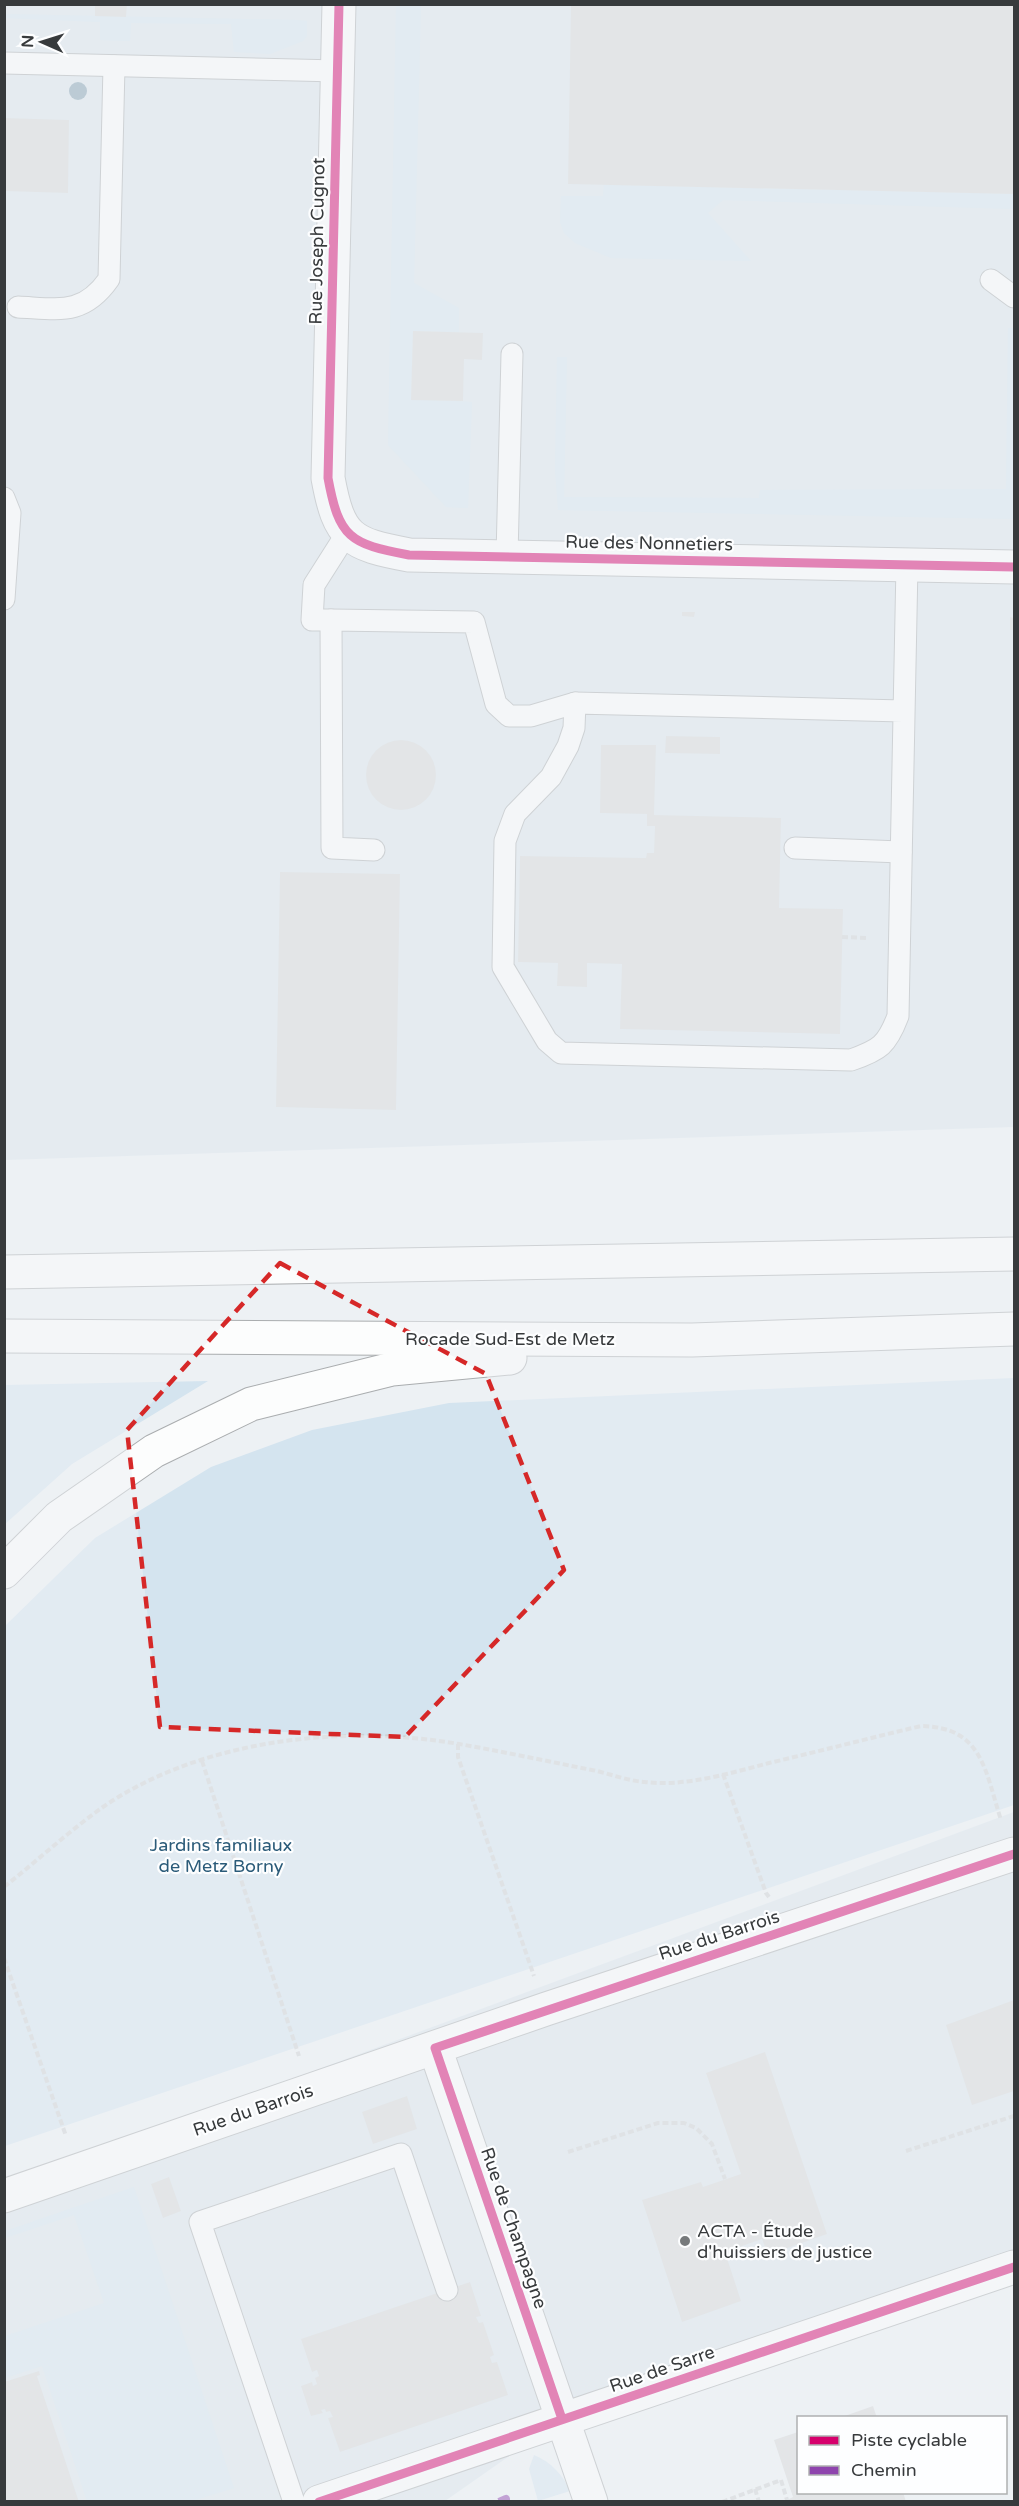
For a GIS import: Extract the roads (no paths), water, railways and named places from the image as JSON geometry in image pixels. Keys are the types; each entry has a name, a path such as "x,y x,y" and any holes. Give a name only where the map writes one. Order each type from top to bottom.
{"main road":[{"name":"Rue Joseph Cugnot","path":"339,4 328,478 334,510 347,533"},
{"name":"Rue des Nonnetiers","path":"347,533 371,548 409,555 1014,567"},
{"path":"4,1272 1013,1254"},
{"name":"Rocade Sud-Est de Metz","path":"4,1336 692,1340 1014,1329"},
{"path":"4,1572 59,1517 154,1451 251,1404 392,1369 692,1340"},
{"name":"Rue du Barrois","path":"4,2196 546,2009 1013,1855"},
{"name":"Rue de Champagne","path":"435,2048 591,2502"},
{"name":"Rue de Sarre","path":"319,2502 1014,2267"}],"lane":[{"path":"4,63 338,71"},
{"path":"18,307 62,309 85,304 99,294 110,279 114,66"},
{"path":"991,280 1014,297"},
{"path":"507,556 512,354"},
{"path":"4,498 10,513 4,599"},
{"path":"347,533 314,585 312,620 474,622 496,704 509,716 531,716 575,703 903,711"},
{"path":"575,703 574,728 568,746 551,777 515,814 505,841 503,967 547,1041 561,1053 851,1060 878,1050 890,1036 898,1016 907,565"},
{"path":"332,620 332,848 374,850"},
{"path":"795,848 901,852"},
{"path":"294,2502 200,2222 401,2154 447,2290"}],"place":[{"name":"ACTA - Étude d'huissiers de justice","path":"685,2241"}],"park label":[{"name":"Jardins familiaux de Metz Borny","path":"221,1855"}]}
